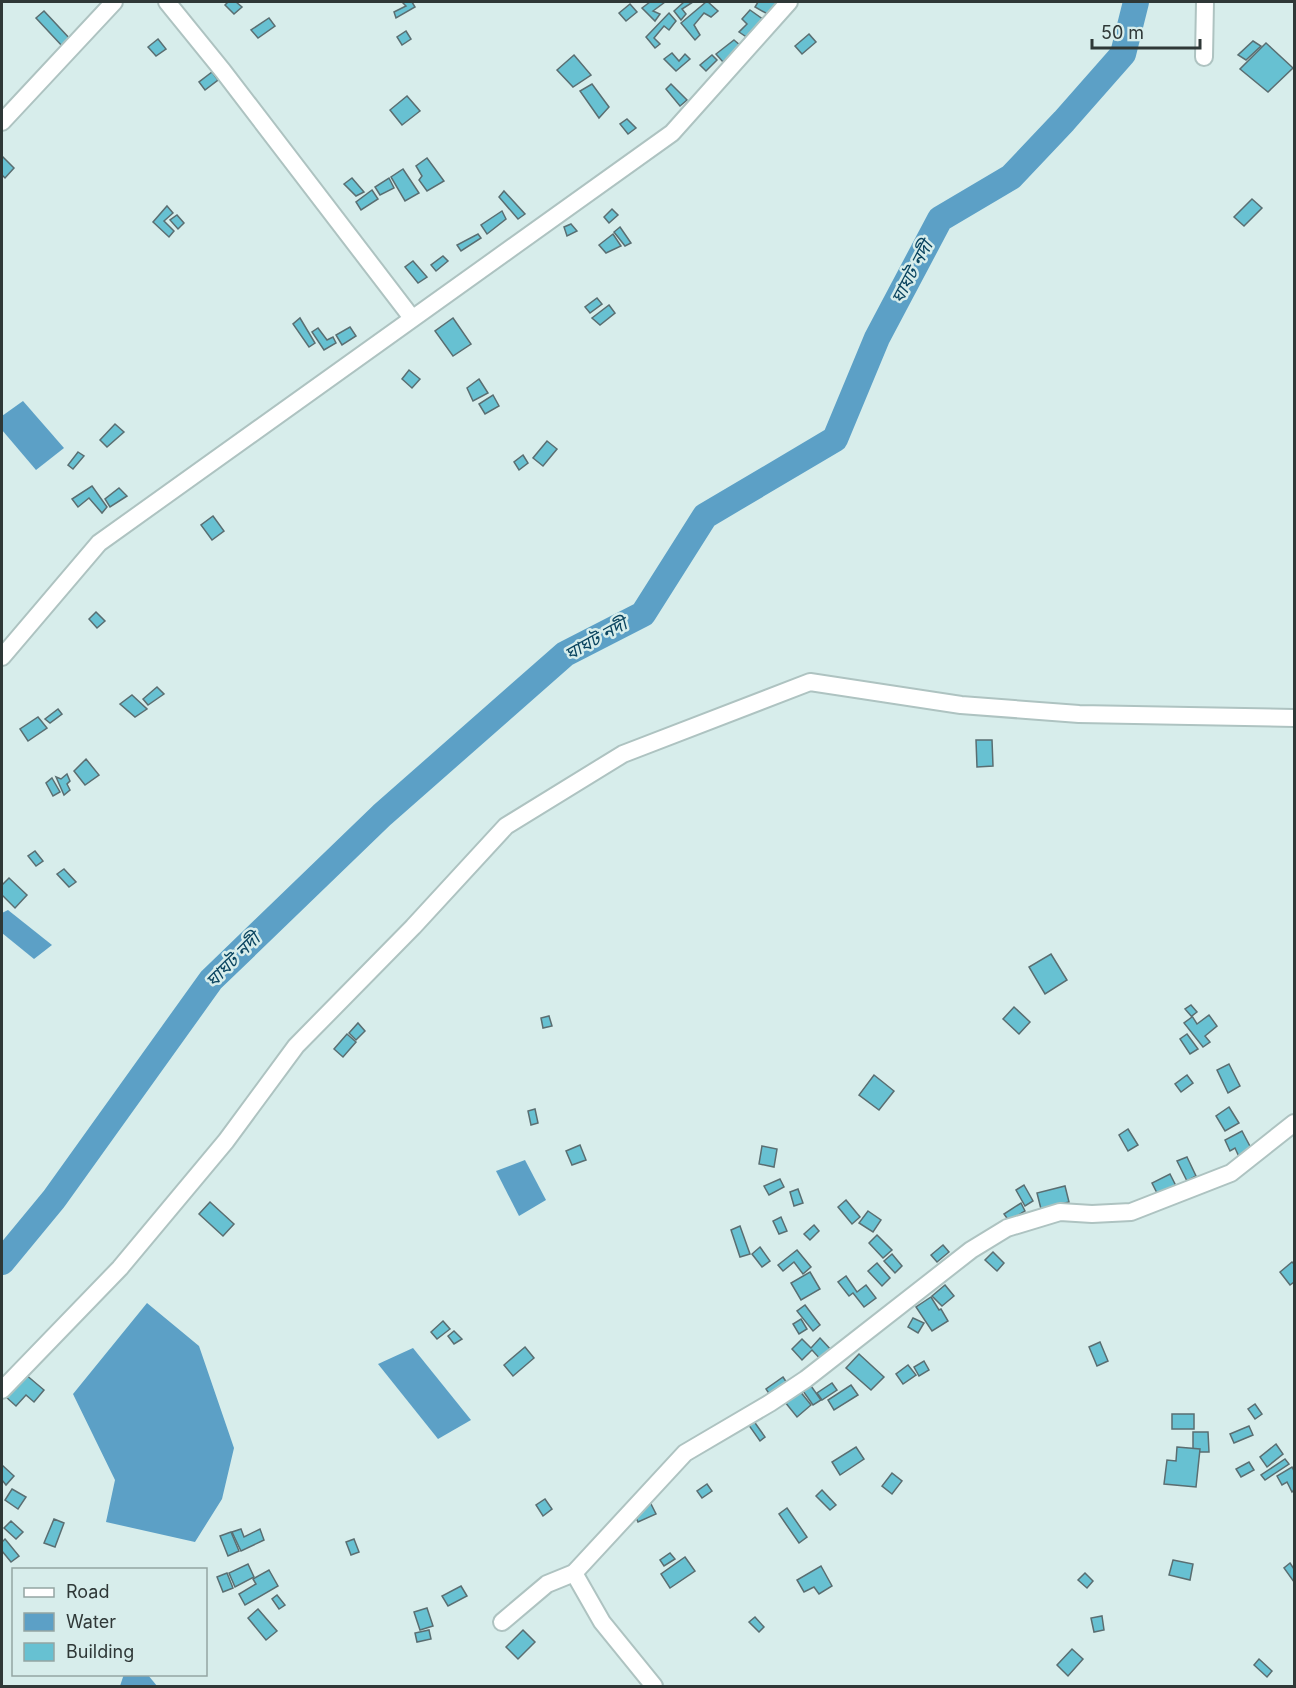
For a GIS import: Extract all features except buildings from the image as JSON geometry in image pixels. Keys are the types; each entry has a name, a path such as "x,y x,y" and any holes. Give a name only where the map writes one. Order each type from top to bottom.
{"street":[{"path":"2,122 114,2"},
{"path":"167,2 223,71 412,318"},
{"path":"2,657 99,543 672,133 789,2"},
{"path":"1204,2 1204,57"},
{"path":"2,1390 120,1269 226,1141 296,1046 413,927 506,826 623,754 810,682 961,705 1079,714 1294,717"},
{"path":"502,1622 547,1584 574,1573 685,1453 806,1379 971,1250 1007,1228 1060,1212 1092,1214 1131,1212 1231,1173 1294,1123"},
{"path":"574,1573 602,1622 654,1686"}],"water":[{"path":"23,401 64,448 36,470 2,430 2,416"},
{"path":"8,910 52,945 34,959 2,933 2,913"},
{"path":"525,1160 546,1200 519,1216 496,1171"},
{"path":"147,1303 199,1346 234,1448 222,1499 195,1542 106,1522 115,1480 73,1394"},
{"path":"413,1348 471,1420 438,1439 378,1364"},
{"path":"123,1676 149,1676 157,1686 120,1686"}],"waterway":[{"name":"ঘাঘট নদী","path":"2,1262 54,1199 211,980 382,815 565,654 643,614 705,516 835,439 877,338 940,219 1011,177 1064,121 1123,54 1136,2"}]}
